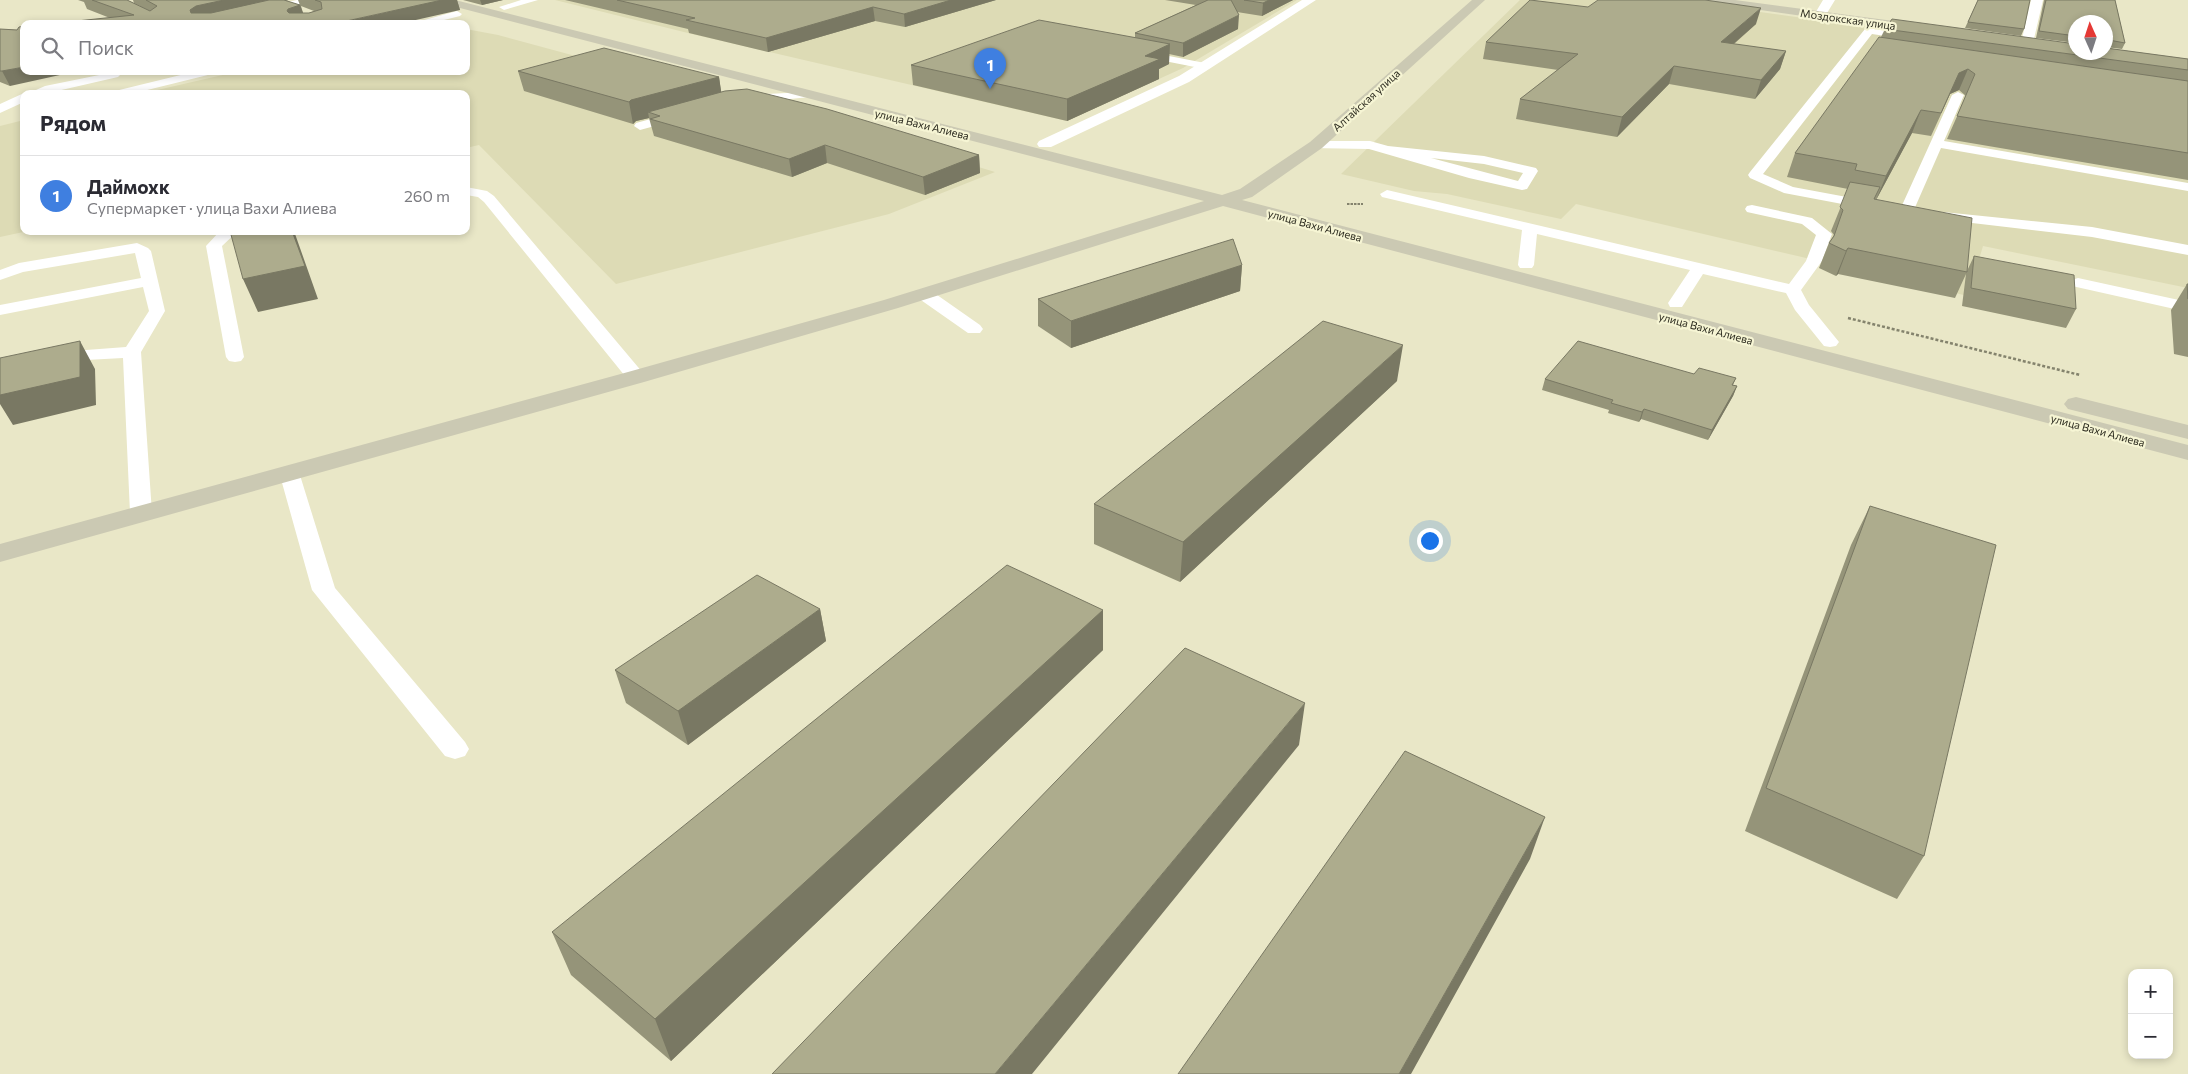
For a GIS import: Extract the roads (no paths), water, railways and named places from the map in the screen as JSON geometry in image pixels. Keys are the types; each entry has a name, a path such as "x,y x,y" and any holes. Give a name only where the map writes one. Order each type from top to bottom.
{"main road":[{"name":"улица Вахи Алиева","path":"441,0 1222,200 2188,453"},
{"name":"улица Вахи Алиева","path":"478,0 2188,432"},
{"name":"Алтайская улица","path":"1246,193 1316,145 1479,0"},
{"name":"Моздокская улица","path":"1710,0 1938,31"},
{"path":"0,553 636,377 924,294 1246,193"}],"street":[{"path":"1045,144 1184,79 1310,0"},
{"path":"1820,15 1829,0"},
{"path":"2027,47 2037,0"}],"lane":[{"path":"257,12 310,0"},
{"path":"504,7 533,0"},
{"path":"284,6 303,12"},
{"path":"431,20 456,14"},
{"path":"1927,39 1869,31 1861,50 1756,175 1789,190 1906,211 2092,232 2188,250"},
{"path":"1131,51 1205,66"},
{"path":"44,90 106,75"},
{"path":"119,75 144,87"},
{"path":"132,90 195,75"},
{"path":"735,101 806,95"},
{"path":"1906,211 1958,95"},
{"path":"3,116 20,101"},
{"path":"640,126 688,113"},
{"path":"1937,144 2188,187"},
{"path":"1316,145 1370,145 1387,150 1474,175 1522,186 1531,171 1484,160 1387,150"},
{"path":"470,192 482,194 489,199 636,377"},
{"path":"1387,194 1793,290 1802,306 1830,342"},
{"path":"1752,209 1807,221 1824,234 1814,261 1793,290"},
{"path":"1526,264 1530,228"},
{"path":"224,235 214,246 235,358"},
{"path":"0,275 19,268 137,248 143,251 157,311 132,352 141,513"},
{"path":"1676,303 1699,268"},
{"path":"0,310 150,281"},
{"path":"2078,283 2188,307"},
{"path":"924,294 974,329"},
{"path":"0,375 86,356 132,352"},
{"path":"289,472 324,590 455,749"}],"place":[{"name":"Даймохк","path":"990,89"}]}
